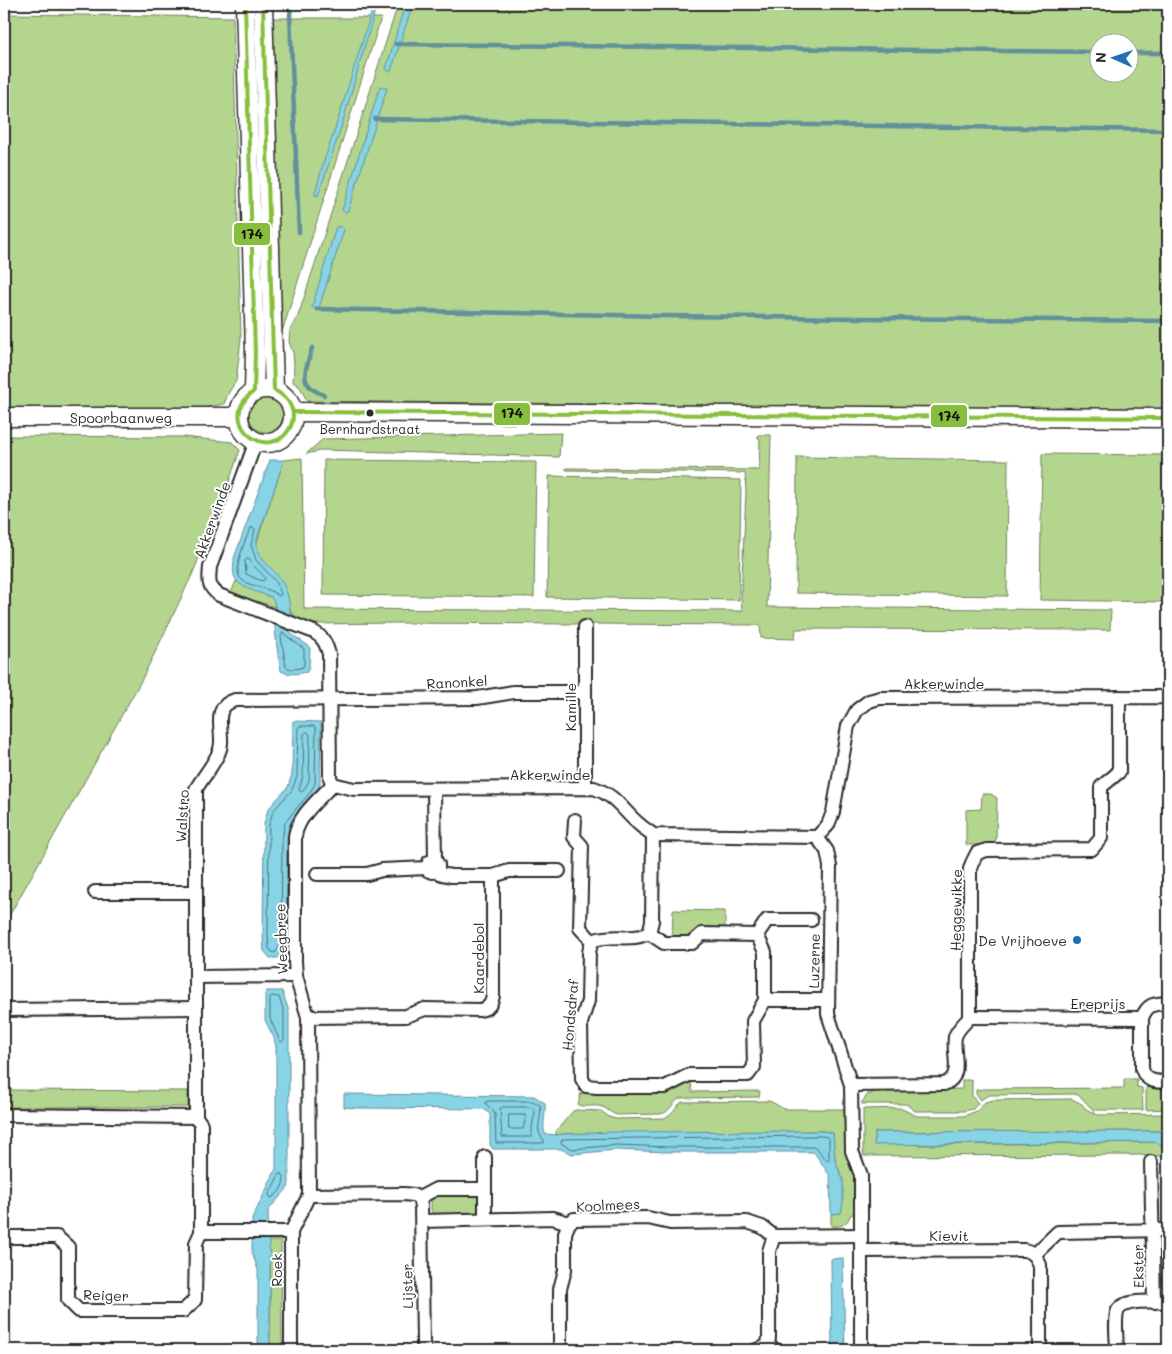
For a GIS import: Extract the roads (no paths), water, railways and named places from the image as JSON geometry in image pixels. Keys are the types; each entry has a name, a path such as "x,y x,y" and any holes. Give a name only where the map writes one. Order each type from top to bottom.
{"street":[{"path":"245,4 255,353 254,391"},
{"path":"263,4 274,390"},
{"path":"266,388 274,390 287,398 293,412 293,421 290,429 278,440 270,443 256,441 243,430 239,417 240,406 254,391 266,388"},
{"path":"293,412 1168,418"},
{"name":"Spoorbaanweg","path":"4,417 239,417"},
{"name":"Akkerwinde","path":"256,441 210,567 209,579 212,589 219,595 314,632 326,644 329,654 329,769 333,784 354,789 594,788 604,792 653,835"},
{"name":"Kamille","path":"585,626 585,788"},
{"name":"Ranonkel","path":"329,700 478,698 514,692 585,692"},
{"name":"Akkerwinde","path":"817,837 828,825 833,812 848,726 857,710 869,701 880,698 1162,696 1168,698"},
{"name":"Heggewikke","path":"970,1017 970,878 972,863 977,853 987,850 1092,849 1101,838 1101,787 1119,772 1119,697"},
{"name":"Walstro","path":"196,1117 196,789 220,750 221,711 229,702 235,700 329,700"},
{"name":"Weegbree","path":"309,1195 308,1017 296,976 294,836 296,826 302,818 333,784"},
{"path":"433,866 434,789"},
{"path":"574,820 574,837 582,846 580,928 592,941 602,937 642,937 649,933 652,921 653,835 817,837"},
{"name":"Luzerne","path":"817,837 827,851 830,866 828,1014 851,1085"},
{"path":"318,874 367,874 382,870 433,866 442,874 452,876 493,876 509,871 559,871"},
{"name":"Kaardebol","path":"308,1017 406,1016 425,1009 480,1010 487,1008 492,1004 494,996 493,876"},
{"path":"95,892 196,892"},
{"path":"649,933 664,942 692,943 702,934 757,935 767,920 811,920"},
{"name":"Hondsdraf","path":"592,941 588,952 588,1001 581,1023 582,1078 586,1086 665,1086 689,1075 748,1075 754,1066 753,1021 764,1000 765,952 757,935"},
{"path":"196,978 296,976"},
{"path":"764,1000 828,1000"},
{"path":"1142,1018 1145,1010 1154,1004 1168,1003"},
{"path":"4,1010 196,1008"},
{"path":"861,1350 861,1175 852,1151 851,1085 944,1084 951,1082 955,1077 956,1069 955,1037 957,1031 970,1017"},
{"name":"Ereprijs","path":"970,1017 1142,1018 1142,1069 1144,1075 1150,1081 1168,1082"},
{"path":"4,1115 196,1117"},
{"name":"Reiger","path":"4,1237 57,1238 68,1247 68,1300 79,1311 183,1311 195,1300 196,1243 200,1232 201,1124 196,1117"},
{"path":"485,1157 485,1220"},
{"name":"Ekster","path":"1151,1162 1154,1302"},
{"path":"309,1195 404,1194 413,1195 418,1198 436,1189 485,1189"},
{"name":"Roek","path":"291,1350 291,1232 309,1195"},
{"name":"Lijster","path":"418,1198 421,1206 422,1221 423,1343 425,1350"},
{"path":"422,1221 553,1218 569,1223"},
{"name":"Koolmees","path":"559,1350 560,1290 565,1270 565,1232 569,1223 574,1219 648,1218 670,1223 747,1222 762,1227 774,1236"},
{"path":"1040,1350 1040,1266 1035,1254 1058,1232 1152,1230"},
{"name":"Ekster","path":"1152,1230 1168,1230"},
{"path":"200,1232 291,1232"},
{"path":"767,1349 769,1251 774,1236 861,1235"},
{"name":"Kievit","path":"861,1251 1024,1250 1035,1254"},
{"name":"Ekster","path":"1117,1350 1116,1320 1118,1311 1134,1302 1168,1302"}],"water":[{"path":"374,4 377,4 341,128 318,196 315,193 323,164"},
{"path":"405,4 413,4 391,71 388,71 386,69"},
{"path":"380,86 387,88 348,211 345,212 342,210"},
{"path":"336,227 341,227 344,230 318,311 312,307"},
{"path":"270,460 284,460 259,532 257,546 260,556 278,576 287,592 290,633 310,647 307,672 290,674 281,671 273,600 271,597 241,585 237,582 234,573 234,558"},
{"path":"293,721 321,722 320,785 289,826 287,839 286,947 278,958 270,958 264,951 263,937 264,824 268,809 288,787 292,774"},
{"path":"266,991 282,991 289,1011 289,1183 288,1188 268,1212 270,1350 258,1350 258,1270 252,1253 252,1219 276,1169 276,1047 274,1038 265,1020"},
{"path":"344,1094 534,1096 545,1103 545,1134 556,1135 612,1132 823,1131 833,1133 835,1161 843,1179 841,1213 831,1214 830,1176 814,1152 616,1150 572,1154 561,1149 493,1149 490,1145 490,1114 484,1109 344,1107"},
{"path":"1168,1131 1168,1145 1160,1145 1157,1142 874,1145 875,1132"},
{"path":"843,1258 845,1350 832,1350 831,1259"}],"waterway":[{"path":"291,4 299,232"},
{"path":"396,44 1090,52"},
{"path":"1140,53 1168,53"},
{"path":"375,119 1168,130"},
{"path":"317,309 662,316 1168,321"},
{"path":"312,348 306,370 306,381 315,391 324,395"}],"place":[{"name":"Bernhardstraat","path":"370,413"},
{"name":"De Vrijhoeve","path":"1077,940"}]}
